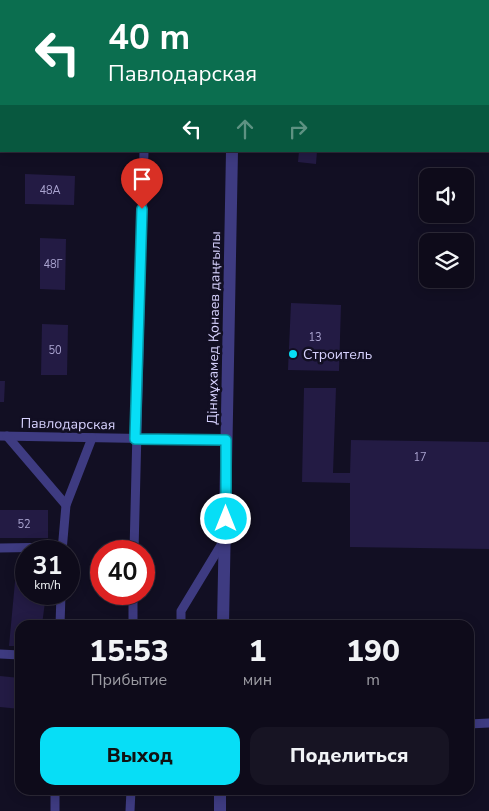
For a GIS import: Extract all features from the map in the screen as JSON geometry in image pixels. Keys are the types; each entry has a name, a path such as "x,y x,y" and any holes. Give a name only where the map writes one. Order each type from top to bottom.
{"street":[{"name":"Дінмұхамед Қонаев даңғылы","path":"223,620 232,152"},
{"path":"220,795 220,811"}],"lane":[{"path":"134,540 135,439 144,152"},
{"path":"3,436 66,505"},
{"name":"Павлодарская","path":"3,436 226,440"},
{"path":"63,540 66,505 92,438"},
{"path":"181,620 181,611 226,538"},
{"path":"0,548 15,548"},
{"path":"60,620 61,605"},
{"path":"133,605 133,620"},
{"path":"0,654 15,655"},
{"path":"474,724 489,723"},
{"path":"55,795 55,811"},
{"path":"130,811 131,795"}],"building":[{"path":"299,152 317,152 316,164 298,162"},
{"path":"25,174 75,176 74,205 25,204"},
{"path":"40,238 66,239 65,290 40,289"},
{"path":"291,303 341,305 339,371 288,370"},
{"path":"42,324 68,325 67,375 41,375"},
{"path":"0,381 5,381 4,402 0,402"},
{"path":"304,388 336,388 333,473 350,473 351,440 489,442 489,549 350,547 350,483 302,482"},
{"path":"0,510 48,510 48,538 0,538"},
{"path":"15,582 15,605 45,605 43,620 15,620 15,646 9,646"},
{"path":"0,676 15,678 15,708 0,707"}],"place":[{"name":"Строитель","path":"293,354"}],"route":[{"path":"142,209 135,439 226,440 226,519"}]}
